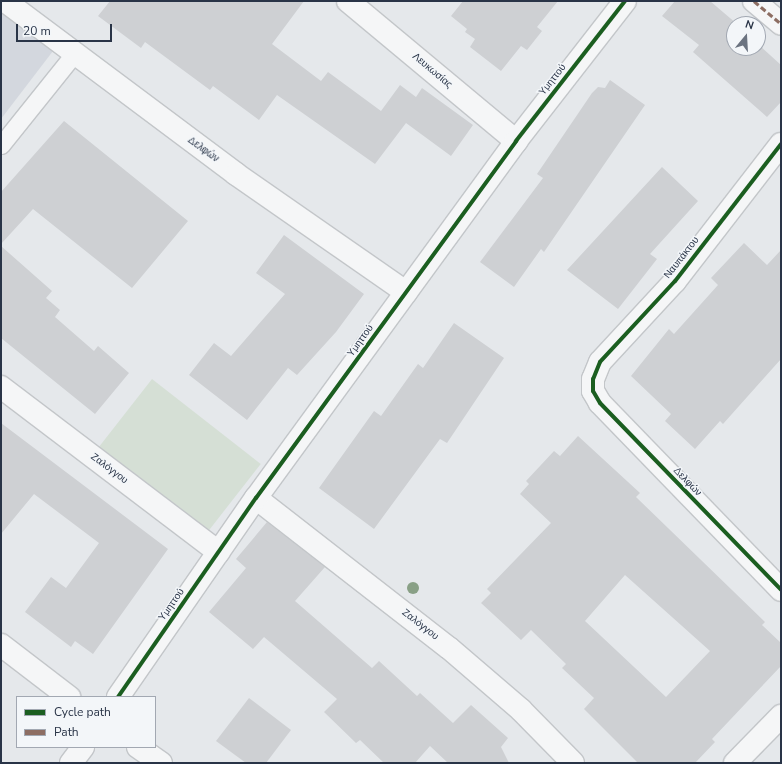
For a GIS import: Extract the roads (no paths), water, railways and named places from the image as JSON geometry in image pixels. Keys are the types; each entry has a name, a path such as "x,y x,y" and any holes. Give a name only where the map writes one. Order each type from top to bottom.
{"street":[{"name":"Δελφών","path":"4,1 236,174 406,292"},
{"name":"Υμηττού","path":"119,696 256,498 516,141 625,1"},
{"path":"754,1 781,24"},
{"name":"Λευκωσίας","path":"361,5 516,141"},
{"name":"Ναυπάκτου","path":"593,379 600,362 675,281 781,144"},
{"name":"Δελφών","path":"593,379 593,391 600,403 781,590"},
{"name":"Ζαλόγγου","path":"1,387 218,552"},
{"name":"Ζαλόγγου","path":"256,498 449,648 520,710 573,763"},
{"path":"1,645 68,696"},
{"path":"735,763 781,716"},
{"path":"71,763 81,748"},
{"path":"139,748 161,763"}],"lane":[{"path":"1,145 74,54"}]}
